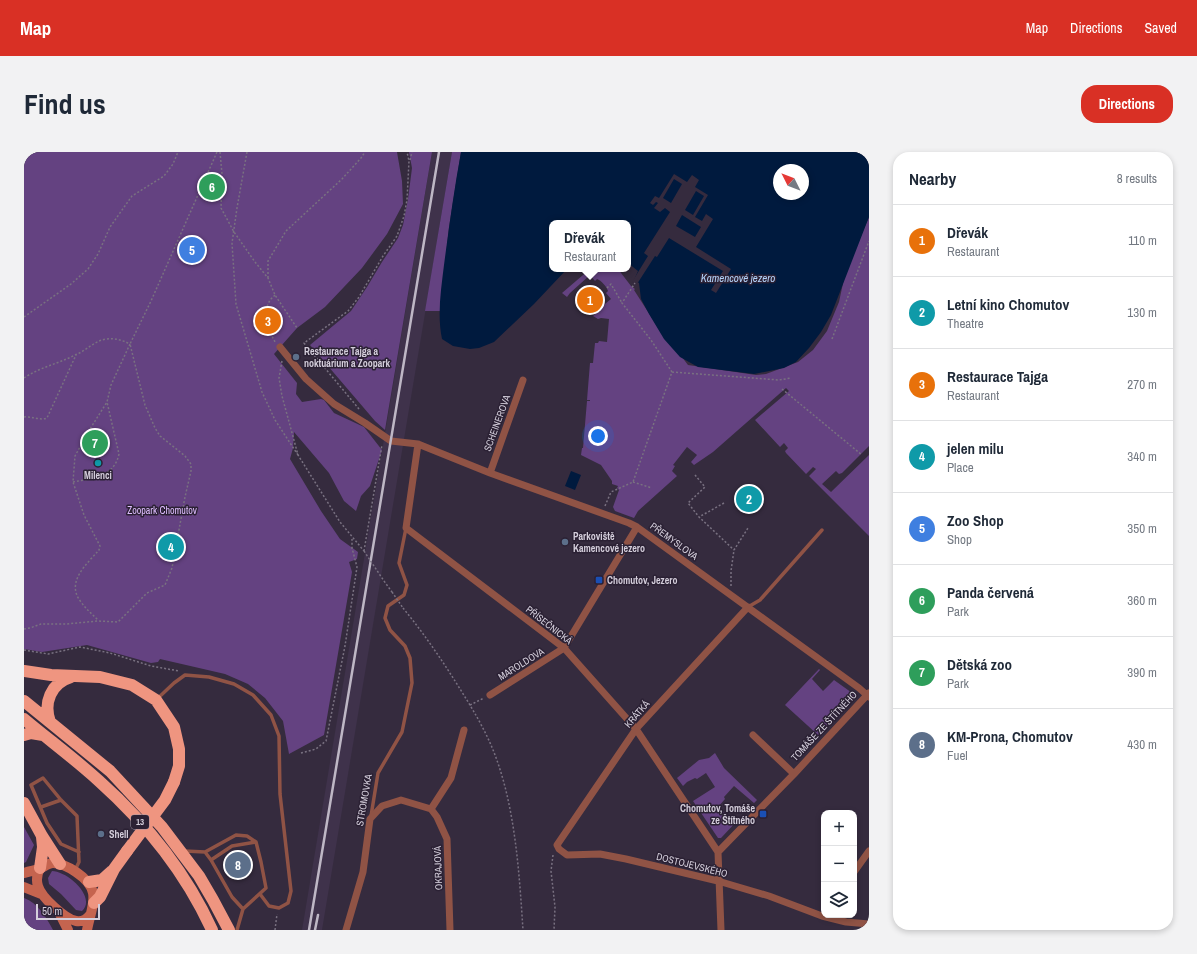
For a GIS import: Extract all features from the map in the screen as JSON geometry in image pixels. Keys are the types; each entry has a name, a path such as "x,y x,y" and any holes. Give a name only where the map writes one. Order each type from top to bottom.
{"highway":[{"path":"24,671 51,676 100,677 132,685 156,700 174,727 179,749 179,766 174,782 165,800 114,869 100,897 94,903"},
{"path":"50,722 47,706 50,694 63,680 75,676"},
{"name":"13","path":"24,701 110,771 162,827 199,876 228,930"},
{"name":"13","path":"24,719 100,781 153,837 187,882 202,908 212,930"},
{"path":"24,735 31,733 43,735"},
{"path":"24,803 42,836 60,864"},
{"path":"40,868 43,847 42,836"},
{"path":"89,882 102,880 114,869"}],"street":[{"name":"PŘEMYSLOVA","path":"280,347 306,379 334,404 391,441 418,444 490,473 637,527 868,695"},
{"name":"SCHEINEROVA","path":"490,473 522,380"},
{"path":"406,528 418,444"},
{"name":"MAROLDOVA","path":"490,695 564,648 637,527"},
{"name":"PŘÍSEČNICKÁ","path":"406,528 564,648 636,729 718,852"},
{"name":"KRÁTKÁ","path":"557,845 636,729 748,607"},
{"name":"TOMÁŠE ZE ŠTÍTNÉHO","path":"718,852 868,695"},
{"path":"370,819 382,806 401,800 431,809 451,778 464,730"},
{"name":"TOMÁŠE ZE ŠTÍTNÉHO","path":"753,735 794,774"},
{"name":"OKRAJOVÁ","path":"431,809 437,817 446,839 450,930"},
{"name":"STROMOVKA","path":"346,930 363,872 370,819"},
{"name":"DOSTOJEVSKÉHO","path":"557,845 559,849 567,855 606,856 718,881 769,896 821,914"},
{"path":"857,868 869,851"},
{"path":"718,852 721,930"},
{"path":"24,873 49,864 60,864 74,871 89,882 93,892 94,903 87,930"},
{"path":"40,868 37,878 41,894"},
{"path":"24,887 41,894 59,910 75,921 83,921 90,915"},
{"path":"59,910 68,930"},
{"name":"DOSTOJEVSKÉHO","path":"833,918 846,922 869,924"}],"lane":[{"name":"STROMOVKA","path":"370,819 378,773 402,732 412,683 410,658 405,646 390,630 385,618 388,606 404,595 407,585 399,563 406,528"},
{"path":"748,607 760,600 822,530"},
{"path":"156,700 185,675 209,677 234,684 253,695 271,715 279,736 280,794 291,892 288,903 279,908 269,906 260,894"},
{"path":"74,871 79,862 79,852 77,816 61,800 43,778 31,785 47,823 61,844 79,852"},
{"path":"41,807 61,800"},
{"path":"181,851 205,852 236,835 247,836 256,842 266,888 243,909 237,930"},
{"path":"211,860 232,846 256,842"},
{"path":"205,852 232,897 243,909"}],"path":[{"path":"24,317 71,284 88,269 98,254 110,227 132,196 164,176 173,164 178,152"},
{"path":"219,152 222,174 221,208 234,232 268,278 275,295 296,328"},
{"path":"98,620 80,602 75,591 75,583 78,574 99,550 100,546 84,515 73,482 75,456 107,402 111,385 219,152"},
{"path":"247,152 232,243 236,304 262,392 275,420 340,522 364,551 403,608 448,669 492,746 504,783 516,840 523,930"},
{"path":"268,278 268,261 286,231 342,179 365,152"},
{"path":"365,423 368,420 304,343 348,311 359,297 383,256 397,236 404,216 407,200 409,161 407,152"},
{"path":"409,161 412,152"},
{"path":"832,339 869,240"},
{"path":"622,303 635,283"},
{"path":"608,288 611,284 622,303 651,340 672,372"},
{"path":"275,295 270,300 262,317 280,347"},
{"path":"24,378 34,371 76,355 95,343 105,340 121,340 130,344"},
{"path":"24,629 41,624 66,624 98,620 118,622 148,593 165,585 172,568 191,471 191,464 185,456 160,436 155,428 145,405 130,344"},
{"path":"24,417 43,420 47,418 76,355"},
{"path":"288,365 282,361 279,378 282,396 298,455"},
{"path":"672,372 779,380 791,378"},
{"path":"633,482 672,372"},
{"path":"782,389 862,455"},
{"path":"73,482 106,473 117,462 119,454 107,402"},
{"path":"364,551 382,446 380,433"},
{"path":"695,475 706,487 688,503 699,517 734,550"},
{"path":"602,513 611,492 633,482 652,488"},
{"path":"699,517 724,503"},
{"path":"731,594 731,571 734,550 748,528"},
{"path":"301,753 316,749 326,741 345,646 357,567 352,548 352,537"},
{"path":"24,650 48,654 80,647 110,653 151,666 181,672 185,675"},
{"path":"470,706 490,695"},
{"path":"554,930 555,907 551,871 552,858 557,845"},
{"path":"274,930 279,908"}],"shaded area":[{"path":"432,152 452,152 322,930 302,930"}],"green space":[{"name":"Zoopark Chomutov","path":"24,152 397,152 402,181 403,204 387,234 362,268 325,307 297,328 274,354 297,383 296,394 302,402 321,399 324,400 334,413 364,427 382,450 370,486 361,496 356,511 344,501 329,473 294,432 293,448 290,459 321,511 340,539 358,552 357,559 349,562 352,572 324,735 289,754 283,721 265,698 248,684 225,674 160,659 158,662 151,663 87,645 42,652 24,649"},
{"path":"409,152 432,152 385,430 375,421 310,345 351,311 398,238 403,225 412,168"},
{"path":"452,152 461,152 449,227 440,311 425,311"},
{"path":"869,217 869,446 842,473 839,474 836,471 822,484 831,492 869,455 869,536 809,476 816,469 813,467 806,474 786,453 785,451 788,448 784,443 780,447 755,420 789,391 786,388 713,452 694,465 691,462 697,455 687,447 673,465 675,466 672,471 677,476 638,511 634,518 615,511 613,507 619,490 617,488 618,486 612,484 612,481 601,465 581,455 583,448 587,401 590,401 587,400 590,363 593,363 595,343 598,343 599,341 607,342 609,319 598,319 593,316 598,311 600,312 600,308 611,299 606,293 608,291 604,284 597,279 595,281 590,275 567,297 562,293 586,272 620,272 635,289 634,290 666,340 669,340 688,365 756,375 766,374 798,362 813,350 827,331 839,302 848,260 854,252"},
{"path":"819,669 820,670 812,679 823,691 834,680 855,695 818,735 785,705"},
{"path":"715,753 724,768 757,800 754,803 734,786 724,797 725,799 718,807 730,818 731,816 737,821 721,838 718,838 693,801 715,787 706,773 697,779 695,778 687,782 683,786 677,778 699,760 709,758"},
{"path":"24,827 34,845 26,862 24,863"},
{"path":"52,871 65,875 83,892 86,899 86,905 82,911 76,910 49,884 48,878"},
{"path":"24,898 29,900 37,907 53,930 24,930"}],"water":[{"name":"Kamencové jezero","path":"461,152 869,152 869,217 831,315 809,348 796,362 784,368 754,374 698,367 680,357 664,339 649,314 641,299 639,283 634,280 638,271 631,265 631,220 549,220 549,272 564,272 534,304 494,342 479,348 470,349 453,346 442,339 440,302"},
{"path":"571,471 581,475 575,490 565,486"}],"pier":[{"path":"674,174 687,182 692,175 699,180 695,187 708,195 695,217 702,221 706,214 713,219 696,247 731,269 716,293 711,290 723,271 669,238 657,257 655,256 637,284 632,282 648,256 644,253 670,212 665,208 660,212 654,208 658,203 656,202 653,205 650,203 655,196 659,198","holes":["674,179 682,184 671,203 663,198","696,191 704,196 693,215 685,210","682,215 701,227 695,237 676,226"]}],"railway":[{"path":"309,930 439,152"},
{"path":"315,930 318,915"}],"place":[{"name":"Panda červená","path":"212,187"},
{"name":"Zoo Shop","path":"192,250"},
{"name":"Dřevák","path":"590,300"},
{"name":"Restaurace Tajga","path":"268,321"},
{"name":"Restaurace Tajga a noktuárium a Zoopark","path":"296,357"},
{"name":"Dětská zoo","path":"95,443"},
{"name":"Milenci","path":"98,463"},
{"name":"Letní kino Chomutov","path":"749,499"},
{"name":"Parkoviště Kamencové jezero","path":"565,542"},
{"name":"jelen milu","path":"171,547"},
{"name":"Chomutov, Jezero","path":"599,580"},
{"name":"Chomutov, Tomáše ze Štítného","path":"763,814"},
{"name":"Shell","path":"101,834"},
{"name":"KM-Prona, Chomutov","path":"238,865"}]}
